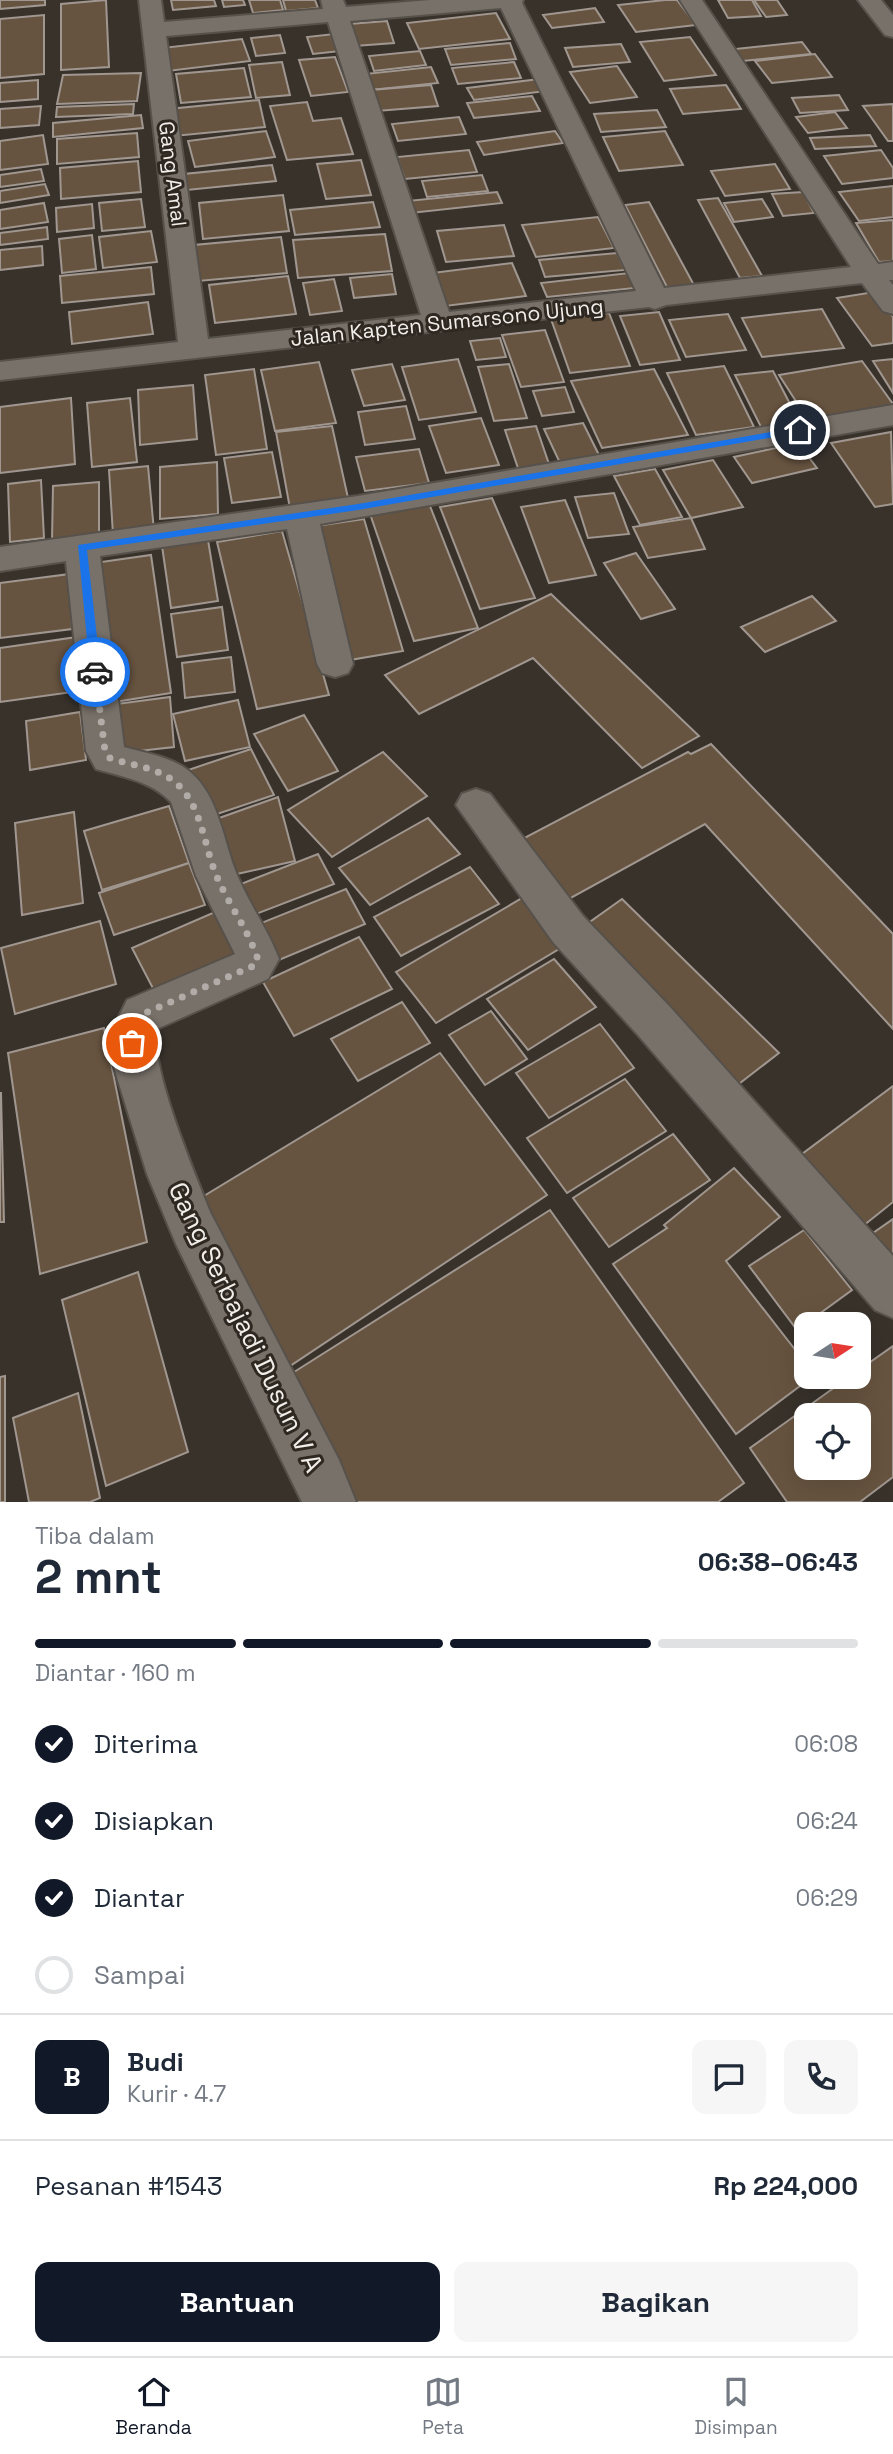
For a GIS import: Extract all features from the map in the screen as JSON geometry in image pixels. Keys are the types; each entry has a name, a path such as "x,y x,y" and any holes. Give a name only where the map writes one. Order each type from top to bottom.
{"street":[{"name":"Gang Amal","path":"150,0 194,348"},
{"path":"155,30 334,7 510,0 655,300"},
{"path":"691,0 881,273 893,305"},
{"path":"869,0 893,30"},
{"path":"334,7 438,323"},
{"name":"Jalan Kapten Sumarsono Ujung","path":"0,371 881,273"},
{"path":"0,559 301,515 893,415"},
{"path":"301,515 335,664"},
{"name":"Gang Serbajadi Dusun V A","path":"82,547 105,751 110,758 141,765 167,778 188,797 217,876 258,960 253,966 143,1014 133,1033 134,1061 171,1174 192,1228 320,1479 329,1502"},
{"path":"476,805 568,929 654,1021 893,1293"}],"building":[{"path":"0,0 45,0 45,5 0,9"},
{"path":"106,0 109,67 61,70 61,4"},
{"path":"171,0 214,0 216,6 173,10"},
{"path":"222,0 243,0 245,5 224,7"},
{"path":"249,0 280,0 283,10 253,13"},
{"path":"283,0 315,0 318,8 286,11"},
{"path":"677,0 696,25 636,32 618,5"},
{"path":"718,0 752,0 761,16 728,18"},
{"path":"754,0 777,0 787,15 766,17"},
{"path":"595,8 604,22 552,28 543,15"},
{"path":"496,13 510,39 419,49 407,23"},
{"path":"44,15 44,74 0,78 0,19"},
{"path":"387,21 394,43 355,46 349,24"},
{"path":"334,34 341,51 313,54 307,37"},
{"path":"280,35 285,53 256,56 251,38"},
{"path":"690,37 716,75 664,81 640,42"},
{"path":"242,39 250,61 168,71 162,48"},
{"path":"802,42 811,54 743,61 735,49"},
{"path":"510,43 516,59 451,65 445,49"},
{"path":"621,44 630,62 573,67 565,48"},
{"path":"420,51 426,65 374,71 369,56"},
{"path":"815,54 832,77 772,83 755,61"},
{"path":"335,57 348,92 311,96 299,60"},
{"path":"282,62 290,95 256,98 249,65"},
{"path":"514,62 521,78 458,84 452,68"},
{"path":"617,66 637,97 590,103 570,72"},
{"path":"431,67 438,83 371,90 365,74"},
{"path":"244,68 251,97 181,103 176,74"},
{"path":"141,73 137,101 57,104 63,75"},
{"path":"539,79 546,91 474,100 467,88"},
{"path":"38,80 38,99 0,102 0,83"},
{"path":"431,85 438,106 377,111 371,90"},
{"path":"726,85 741,109 683,114 670,89"},
{"path":"839,95 848,110 800,113 792,98"},
{"path":"532,96 540,111 474,118 467,103"},
{"path":"259,100 265,127 174,136 169,109"},
{"path":"307,102 313,121 341,118 353,154 287,160 270,106"},
{"path":"134,104 133,114 56,117 57,107"},
{"path":"893,104 893,141 888,141 863,106"},
{"path":"41,106 39,125 0,128 0,109"},
{"path":"657,110 666,127 601,132 594,114"},
{"path":"835,112 847,128 808,133 796,117"},
{"path":"141,115 143,128 53,137 53,123"},
{"path":"459,117 466,134 398,141 392,124"},
{"path":"266,131 275,157 195,167 188,141"},
{"path":"555,131 563,143 484,155 477,142"},
{"path":"665,131 683,165 619,171 603,137"},
{"path":"137,133 139,157 57,164 57,139"},
{"path":"43,135 48,164 0,170 0,141"},
{"path":"870,135 876,146 815,149 810,138"},
{"path":"469,150 477,172 405,179 397,157"},
{"path":"881,150 893,168 893,178 842,184 824,156"},
{"path":"361,160 371,195 326,199 317,164"},
{"path":"138,161 141,192 61,199 60,168"},
{"path":"775,164 790,189 725,196 711,171"},
{"path":"272,165 276,181 187,190 184,174"},
{"path":"41,169 44,181 0,187 0,175"},
{"path":"482,175 488,191 427,197 422,181"},
{"path":"45,184 49,195 0,203 0,191"},
{"path":"893,186 893,217 859,221 839,192"},
{"path":"497,192 502,203 411,213 407,201"},
{"path":"803,192 814,213 783,216 772,194"},
{"path":"283,195 289,231 203,239 199,203"},
{"path":"718,198 762,276 740,278 698,200"},
{"path":"141,199 145,227 102,231 99,203"},
{"path":"762,199 773,217 734,222 724,203"},
{"path":"373,202 380,227 295,235 290,210"},
{"path":"649,202 695,287 669,291 625,205"},
{"path":"44,203 48,222 0,229 0,210"},
{"path":"92,204 94,228 57,232 56,208"},
{"path":"598,217 614,248 536,257 522,225"},
{"path":"893,220 893,261 879,262 856,223"},
{"path":"504,225 514,256 446,262 437,231"},
{"path":"47,227 48,239 0,245 0,233"},
{"path":"151,231 157,262 103,268 99,237"},
{"path":"385,234 392,271 298,278 293,240"},
{"path":"92,235 96,269 62,273 59,239"},
{"path":"281,237 287,273 198,281 194,245"},
{"path":"42,246 43,265 0,270 0,250"},
{"path":"617,253 625,270 545,277 539,260"},
{"path":"512,263 526,296 445,306 432,273"},
{"path":"151,267 154,294 62,303 60,276"},
{"path":"629,273 635,288 547,297 541,283"},
{"path":"392,274 396,294 354,298 350,278"},
{"path":"288,276 296,314 215,323 209,285"},
{"path":"334,279 342,311 310,315 303,283"},
{"path":"874,292 893,317 893,343 872,346 837,298"},
{"path":"148,302 153,334 72,344 69,312"},
{"path":"822,309 844,348 762,357 742,318"},
{"path":"659,312 680,360 640,365 620,316"},
{"path":"609,313 630,366 570,373 551,319"},
{"path":"728,314 746,350 686,357 669,320"},
{"path":"545,330 564,382 521,387 502,335"},
{"path":"500,338 506,357 476,360 470,341"},
{"path":"458,359 476,412 419,420 402,367"},
{"path":"893,359 893,393 873,361"},
{"path":"862,361 893,404 893,408 810,423 779,375"},
{"path":"319,362 336,423 275,431 261,370"},
{"path":"392,364 405,400 364,406 352,370"},
{"path":"509,364 527,418 494,421 478,367"},
{"path":"724,366 754,427 696,435 667,373"},
{"path":"254,369 267,449 216,455 205,375"},
{"path":"654,369 688,435 602,448 571,381"},
{"path":"773,371 803,429 764,433 735,375"},
{"path":"193,385 197,439 140,445 138,390"},
{"path":"565,387 574,412 542,416 533,391"},
{"path":"71,398 75,464 0,473 0,407"},
{"path":"130,398 137,462 92,467 87,403"},
{"path":"406,406 415,439 365,445 358,412"},
{"path":"481,418 499,465 446,473 429,426"},
{"path":"583,423 600,457 560,463 544,429"},
{"path":"332,426 350,507 291,514 276,432"},
{"path":"536,426 551,470 520,474 505,430"},
{"path":"891,432 893,504 875,507 831,443"},
{"path":"798,443 817,468 752,483 734,457"},
{"path":"419,449 429,483 365,491 356,457"},
{"path":"272,452 281,497 232,503 224,458"},
{"path":"713,460 743,507 691,518 663,470"},
{"path":"217,462 218,514 160,519 160,467"},
{"path":"148,466 154,531 113,535 109,470"},
{"path":"655,469 682,517 640,525 614,476"},
{"path":"41,480 44,538 10,542 8,484"},
{"path":"99,482 99,536 52,540 53,486"},
{"path":"614,493 629,534 588,538 575,497"},
{"path":"492,498 535,598 480,609 440,507"},
{"path":"565,500 596,575 549,583 521,507"},
{"path":"428,501 478,628 414,641 369,511"},
{"path":"691,518 705,549 648,558 633,527"},
{"path":"364,519 403,651 344,661 309,527"},
{"path":"282,531 329,695 257,709 217,542"},
{"path":"208,540 218,601 171,608 162,546"},
{"path":"636,553 675,609 641,619 604,563"},
{"path":"151,555 171,693 102,704 87,564"},
{"path":"70,574 72,629 0,638 0,583"},
{"path":"551,594 699,736 642,768 533,658 419,714 385,675"},
{"path":"812,596 836,621 765,652 741,627"},
{"path":"222,607 228,650 177,657 171,614"},
{"path":"77,637 80,691 0,702 0,648"},
{"path":"231,657 235,692 185,698 182,663"},
{"path":"170,697 174,747 112,754 109,705"},
{"path":"238,700 250,747 185,761 173,714"},
{"path":"80,712 86,760 30,770 26,721"},
{"path":"304,715 338,771 288,791 254,734"},
{"path":"711,744 893,934 893,1029 705,824 558,905 509,846 688,752 691,754"},
{"path":"251,749 274,795 208,817 188,770"},
{"path":"383,752 427,796 332,857 288,810"},
{"path":"278,797 295,861 219,878 208,822"},
{"path":"169,806 189,863 102,890 84,831"},
{"path":"74,812 83,903 22,915 15,823"},
{"path":"428,818 460,854 370,905 339,868"},
{"path":"318,854 334,884 243,919 228,889"},
{"path":"189,863 205,905 114,935 99,893"},
{"path":"470,867 499,904 401,956 374,917"},
{"path":"346,889 365,924 267,965 249,928"},
{"path":"522,898 564,946 436,1023 396,972"},
{"path":"622,899 779,1053 735,1087 580,929"},
{"path":"215,912 242,962 159,1000 132,948"},
{"path":"100,921 116,984 15,1014 1,948"},
{"path":"359,937 392,989 294,1036 263,982"},
{"path":"554,959 596,1007 528,1050 487,999"},
{"path":"402,1002 430,1043 358,1081 331,1039"},
{"path":"491,1011 527,1059 485,1085 449,1035"},
{"path":"600,1024 634,1068 549,1118 516,1073"},
{"path":"104,1028 147,1242 40,1274 8,1053"},
{"path":"440,1053 547,1195 287,1368 189,1205"},
{"path":"625,1079 666,1131 567,1193 527,1138"},
{"path":"893,1086 893,1202 858,1230 794,1160"},
{"path":"1,1093 4,1222 0,1222"},
{"path":"673,1134 710,1180 609,1247 573,1198"},
{"path":"734,1168 780,1217 726,1261 794,1348 795,1390 736,1434 613,1264 667,1228 664,1225"},
{"path":"550,1210 744,1483 718,1502 351,1502 283,1379"},
{"path":"893,1219 893,1277 863,1240"},
{"path":"804,1230 852,1290 822,1312 794,1312 794,1326 749,1266"},
{"path":"138,1272 188,1452 106,1486 62,1300"},
{"path":"893,1346 893,1477 860,1502 787,1502 750,1448 794,1416 794,1480 871,1480 871,1403 813,1403 831,1390 872,1390 872,1361"},
{"path":"5,1376 5,1502 0,1502 0,1377"},
{"path":"78,1393 100,1498 90,1502 29,1502 13,1418"}],"way so far":[{"path":"95,672 105,751 110,758 146,766 175,782 188,797 217,876 258,957 253,966 143,1014 136,1023 132,1043"}],"route":[{"path":"95,672 82,547 358,507 800,430"}]}
